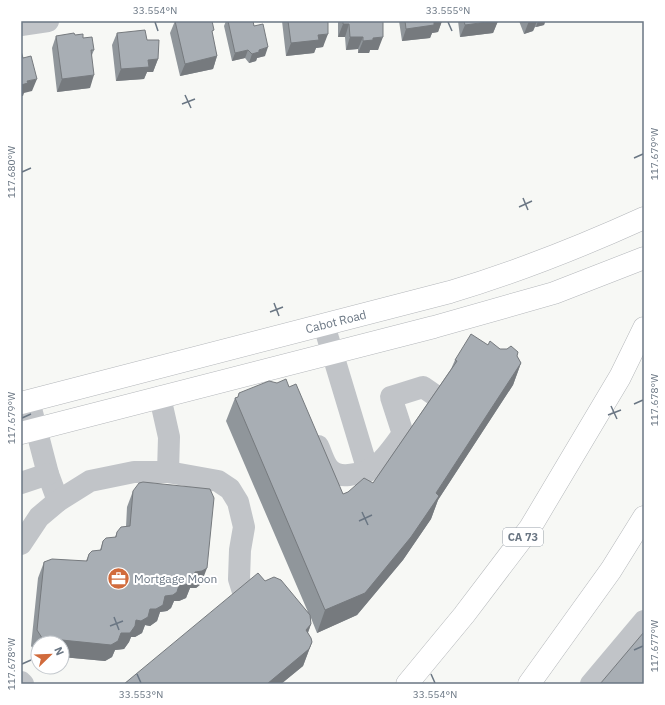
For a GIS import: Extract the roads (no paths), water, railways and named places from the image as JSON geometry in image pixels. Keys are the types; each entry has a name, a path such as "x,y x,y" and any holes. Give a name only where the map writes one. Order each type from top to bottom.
{"main road":[{"name":"Cabot Road","path":"25,402 424,300 499,277 577,248 644,218"},
{"path":"29,431 332,354 554,293 644,258"},
{"name":"CA 73","path":"407,684 464,614 530,528 620,377 644,328"},
{"path":"529,684 611,570 644,517"}],"street":[{"path":"21,25 48,21"},
{"path":"324,325 368,471"},
{"path":"312,431 327,466 335,474 344,476 368,471 379,465 403,434 391,397 423,387 436,396"},
{"path":"160,397 169,437 168,472"},
{"path":"25,402 29,431 58,501"},
{"path":"21,544 39,517 58,501 90,481 134,472 168,472 218,481 230,489 238,502 244,527 238,564 241,587 244,595 263,618 240,628"},
{"path":"21,483 48,474"},
{"path":"591,684 644,621"}],"place":[{"name":"Mortgage Moon","path":"118,579"}]}
